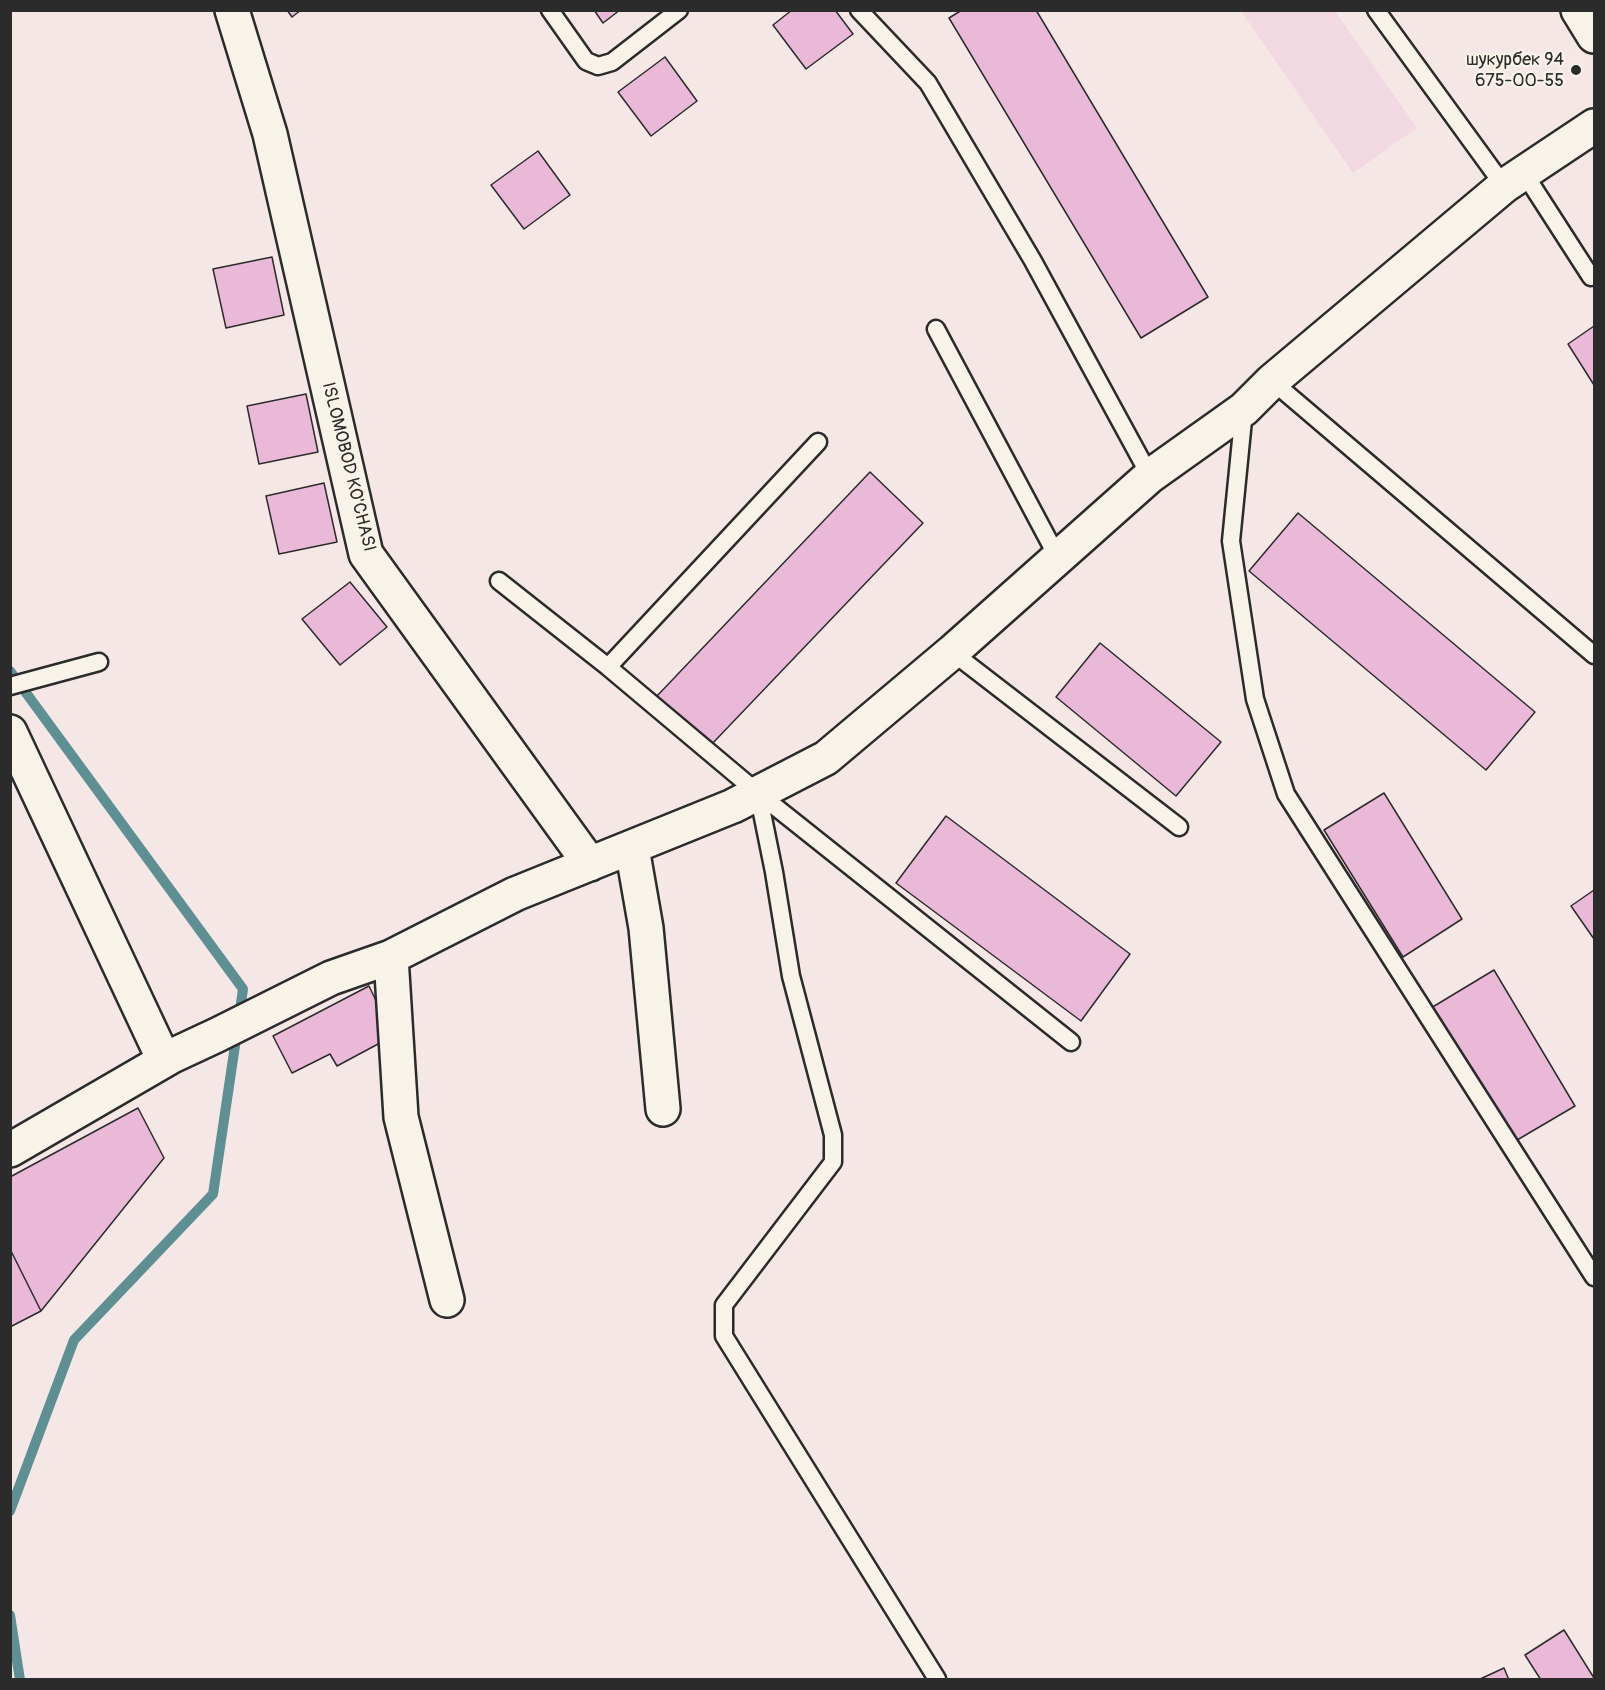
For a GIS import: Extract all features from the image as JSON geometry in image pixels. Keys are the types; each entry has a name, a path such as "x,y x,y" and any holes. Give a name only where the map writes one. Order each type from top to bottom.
{"street":[{"name":"ISLOMOBOD KO'CHASI","path":"232,10 270,134 366,554 590,864"},
{"path":"1578,10 1594,36"},
{"path":"10,1150 172,1056 331,978 391,957 515,894 733,806 826,758 952,652 1150,476 1244,409 1272,381 1514,179 1594,126"},
{"path":"10,732 172,1056"},
{"path":"632,848 646,928 663,1109"},
{"path":"391,957 401,1117 447,1300"}],"lane":[{"path":"550,10 586,61 598,66 612,62 679,10"},
{"path":"859,10 928,83 1033,261 1150,476"},
{"path":"1376,10 1591,277"},
{"path":"936,329 1058,558"},
{"path":"1272,381 1594,655"},
{"path":"1244,409 1231,541 1255,699 1286,794 1594,1277"},
{"path":"608,667 818,442"},
{"path":"499,581 608,667 758,793 1071,1042"},
{"path":"952,652 1179,827"},
{"path":"10,686 99,662"},
{"path":"758,793 774,872 790,976 833,1135 833,1162 724,1305 724,1335 937,1679"}],"shaded area":[{"path":"1241,11 1335,11 1417,128 1353,173"}],"building":[{"path":"287,10 301,10 292,17"},
{"path":"594,10 620,10 603,23"},
{"path":"792,10 835,10 853,34 806,69 773,25"},
{"path":"962,10 1036,10 1208,297 1141,338 949,18"},
{"path":"665,57 697,101 651,136 618,92"},
{"path":"538,151 570,195 524,229 491,185"},
{"path":"272,257 284,315 226,328 213,269"},
{"path":"1594,326 1594,385 1568,344"},
{"path":"306,394 318,452 259,464 247,406"},
{"path":"870,472 923,523 710,746 657,696"},
{"path":"324,483 337,542 279,554 266,496"},
{"path":"1298,513 1535,712 1486,770 1249,571"},
{"path":"350,582 387,627 340,665 302,619"},
{"path":"1100,643 1221,742 1176,796 1056,697"},
{"path":"1384,793 1462,919 1403,957 1324,830"},
{"path":"946,816 1130,954 1081,1021 896,883"},
{"path":"1594,890 1594,939 1571,906"},
{"path":"1494,970 1575,1106 1512,1143 1431,1008"},
{"path":"369,986 393,1036 337,1066 330,1054 292,1073 273,1036"},
{"path":"138,1108 164,1158 41,1311 10,1249 10,1177"},
{"path":"10,1249 41,1311 10,1327"},
{"path":"1564,1630 1594,1680 1541,1680 1525,1655"},
{"path":"1504,1668 1509,1680 1478,1680"}],"waterway":[{"path":"10,671 243,989 239,1017"},
{"path":"10,1511 74,1340 213,1194 237,1032"},
{"path":"10,1615 20,1680"}],"place":[{"name":"шукурбек 94 675-00-55","path":"1576,70"}]}
